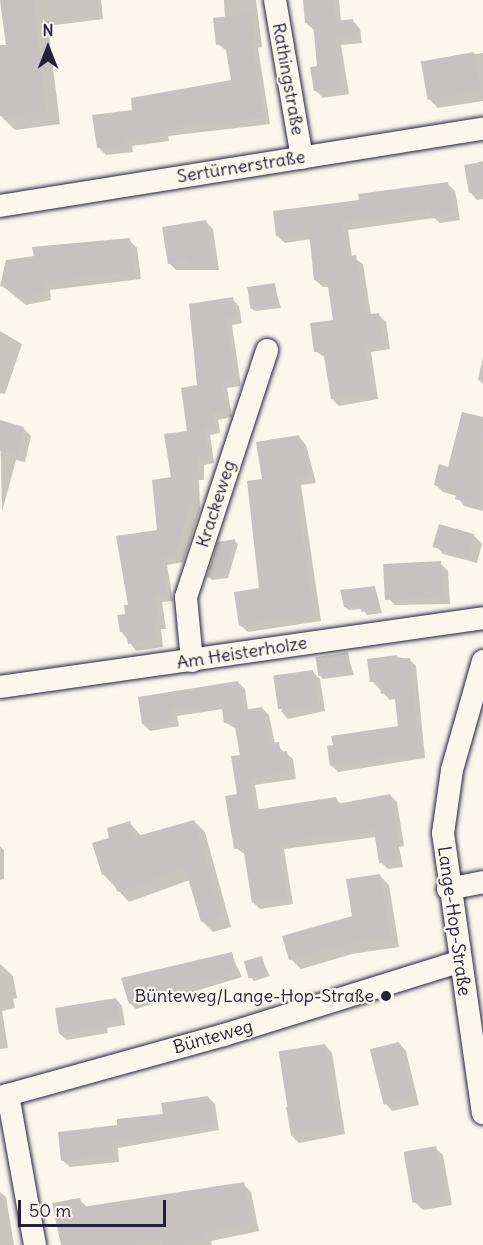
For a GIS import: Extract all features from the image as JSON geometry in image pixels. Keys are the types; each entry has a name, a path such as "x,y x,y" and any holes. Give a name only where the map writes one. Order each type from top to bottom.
{"street":[{"name":"Rathingstraße","path":"275,0 302,158"},
{"name":"Sertürnerstraße","path":"0,206 483,129"},
{"name":"Krackeweg","path":"192,661 186,597 267,350"},
{"name":"Am Heisterholze","path":"0,687 483,618"},
{"name":"Lange-Hop-Straße","path":"483,661 447,801 443,833 448,890 483,1113"},
{"path":"448,890 483,882"},
{"name":"Bünteweg","path":"4,1096 224,1035 459,962"},
{"path":"4,1096 35,1245"}],"building":[{"path":"0,0 33,0 46,111 0,116 0,45 6,45"},
{"path":"303,0 333,0 335,21 353,19 355,36 334,38 342,86 314,91 310,67 317,66 313,23 305,23"},
{"path":"252,13 255,40 251,40 264,117 161,129 162,134 125,139 126,144 97,148 92,115 132,110 131,98 231,80 225,44 216,45 213,18"},
{"path":"474,52 481,90 428,100 421,61"},
{"path":"483,162 483,191 469,193 464,165"},
{"path":"448,182 453,213 431,217 430,210 342,223 346,256 356,255 366,315 379,313 383,342 364,345 371,392 331,399 323,351 314,352 310,323 333,320 327,280 314,280 309,232 276,236 273,211 359,200 358,194"},
{"path":"206,220 212,263 189,266 188,260 168,264 162,227"},
{"path":"130,238 134,272 43,282 44,293 17,298 16,290 0,286 6,260 34,256 32,247"},
{"path":"275,283 278,305 250,309 247,287"},
{"path":"233,297 236,316 226,318 234,379 221,382 225,411 212,413 214,427 204,429 208,457 197,458 198,473 192,474 194,502 190,503 176,556 161,558 166,594 155,596 159,622 154,623 157,640 128,644 126,631 120,632 117,615 125,614 124,605 128,605 116,536 157,530 152,480 171,477 164,434 187,431 181,388 197,385 189,304"},
{"path":"462,412 483,417 480,506 455,499 457,491 434,485 439,464 448,467"},
{"path":"0,420 24,427 17,455 0,451"},
{"path":"299,435 309,476 295,478 296,497 314,614 239,626 234,592 259,588 247,481 262,479 256,442"},
{"path":"439,524 475,534 468,557 432,547"},
{"path":"235,539 225,575 207,577 218,542"},
{"path":"441,561 443,597 385,600 383,564"},
{"path":"375,586 379,610 362,612 360,606 344,607 340,590"},
{"path":"348,652 351,671 318,676 315,657"},
{"path":"397,655 398,659 410,658 419,752 330,766 327,746 333,745 331,736 398,726 394,692 381,694 379,681 370,682 367,659"},
{"path":"313,670 318,704 278,709 273,676"},
{"path":"238,681 243,710 262,707 270,743 279,742 281,752 287,751 290,772 249,778 254,810 336,797 337,804 390,794 398,839 393,840 397,860 379,863 374,830 278,842 287,897 252,903 243,847 234,849 225,796 237,794 231,756 240,755 234,722 224,723 221,702 171,709 173,720 142,724 138,697"},
{"path":"194,820 222,917 201,922 185,868 117,892 111,872 102,875 92,843 109,838 107,828 130,821 134,837"},
{"path":"380,874 390,937 341,945 289,960 282,936 352,916 346,879"},
{"path":"232,952 237,972 129,1004 121,978"},
{"path":"262,956 267,973 249,979 244,961"},
{"path":"116,998 119,1018 102,1021 102,1027 59,1034 55,1008"},
{"path":"399,1042 413,1097 384,1105 370,1049"},
{"path":"325,1044 338,1127 292,1134 279,1051"},
{"path":"208,1096 213,1124 111,1142 113,1155 61,1161 58,1132 117,1125 117,1119 163,1114 161,1103"},
{"path":"436,1146 445,1197 413,1203 404,1152"},
{"path":"244,1182 252,1223 204,1233 205,1240 181,1245 163,1245 162,1240 135,1245 61,1245 52,1203 80,1198 82,1207"}],"place":[{"name":"Bünteweg/Lange-Hop-Straße","path":"386,996"}]}
